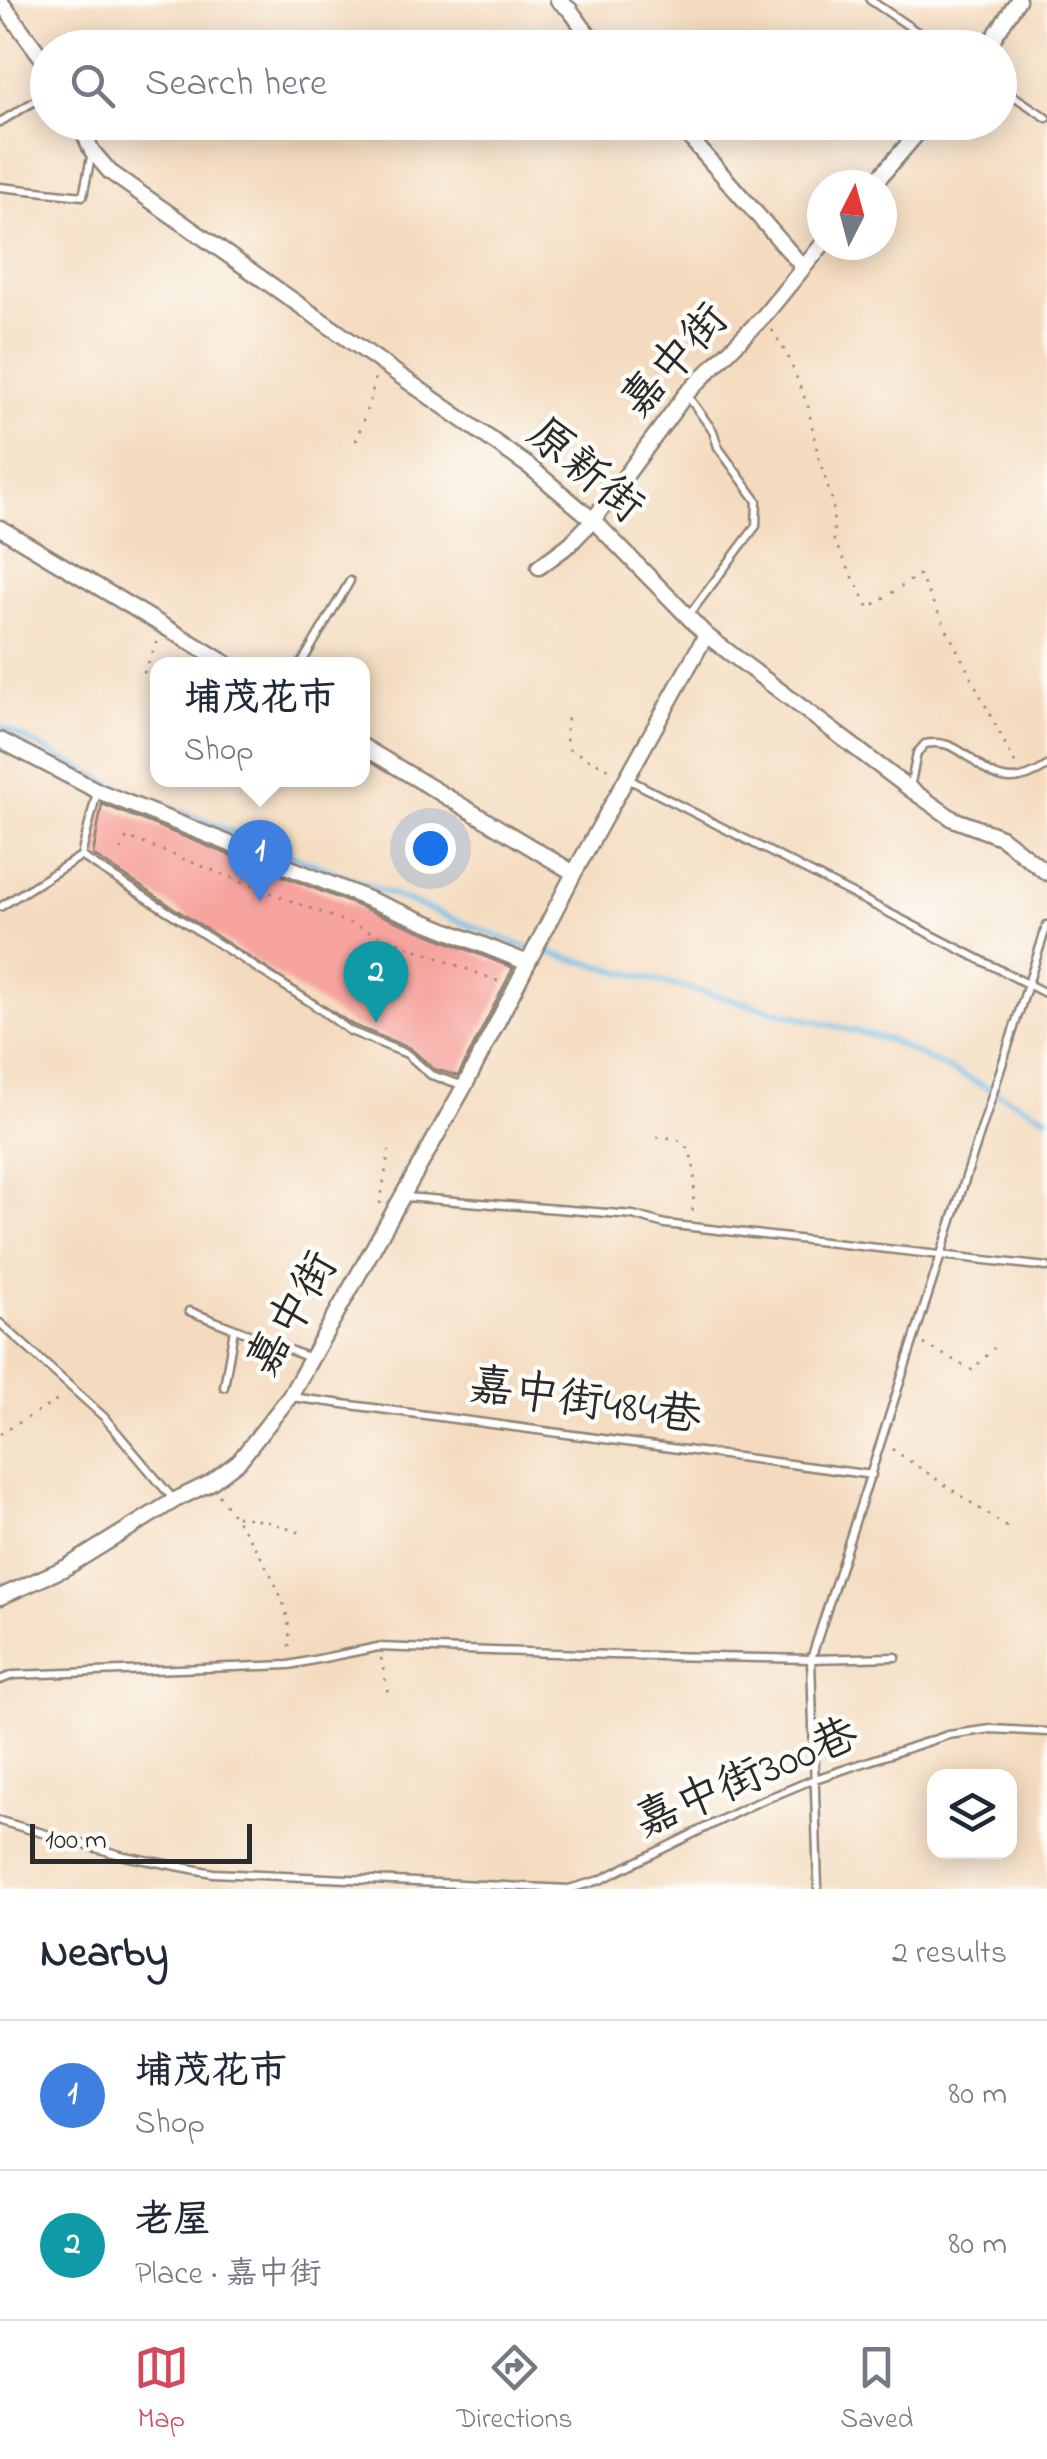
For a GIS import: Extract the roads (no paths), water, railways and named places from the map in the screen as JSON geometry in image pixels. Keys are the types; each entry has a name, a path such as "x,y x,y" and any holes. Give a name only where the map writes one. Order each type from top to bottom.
{"street":[{"path":"558,0 585,30"},
{"path":"999,30 1018,0"},
{"path":"1,5 30,43"},
{"name":"原新街","path":"87,140 110,172 530,467 593,520 706,635 954,820 1000,837 1047,873"},
{"path":"692,140 803,267"},
{"path":"886,170 912,140"},
{"name":"嘉中街","path":"539,567 570,544 593,520 686,394 763,316 809,260"},
{"path":"0,528 215,657"},
{"name":"嘉中街","path":"0,1597 65,1568 174,1500 210,1483 240,1461 290,1396 404,1196 574,873 706,635"},
{"path":"0,740 98,791 533,954"},
{"path":"370,751 574,873"}],"lane":[{"path":"870,0 914,30"},
{"path":"1017,98 1047,118"},
{"path":"0,122 30,104"},
{"path":"0,187 83,196 92,151"},
{"path":"686,394 714,431 718,448 757,501 756,526 689,614"},
{"path":"305,657 350,581"},
{"path":"910,789 918,753 925,744 954,746 986,772 1004,778 1025,780 1047,766"},
{"path":"628,779 1047,994"},
{"path":"0,907 81,856 98,791"},
{"path":"81,856 314,1004 350,1031 407,1054 431,1075 464,1086"},
{"path":"818,1889 811,1659 1047,925"},
{"path":"404,1196 632,1215 691,1228 1047,1267"},
{"path":"190,1311 311,1358"},
{"path":"0,1323 104,1417 174,1500"},
{"path":"224,1387 234,1328"},
{"name":"嘉中街484巷","path":"290,1396 872,1475"},
{"path":"0,1680 13,1675 289,1665 378,1647 811,1659 896,1657"},
{"name":"嘉中街300巷","path":"0,1821 124,1856 213,1873 569,1889 600,1880 749,1806 812,1780 948,1735 991,1729 1047,1732"}],"waterway":[{"path":"0,726 115,786 522,946 889,1040 1047,1117"}],"place":[{"name":"埔茂花市","path":"260,902"},
{"name":"老屋","path":"376,1023"}]}
